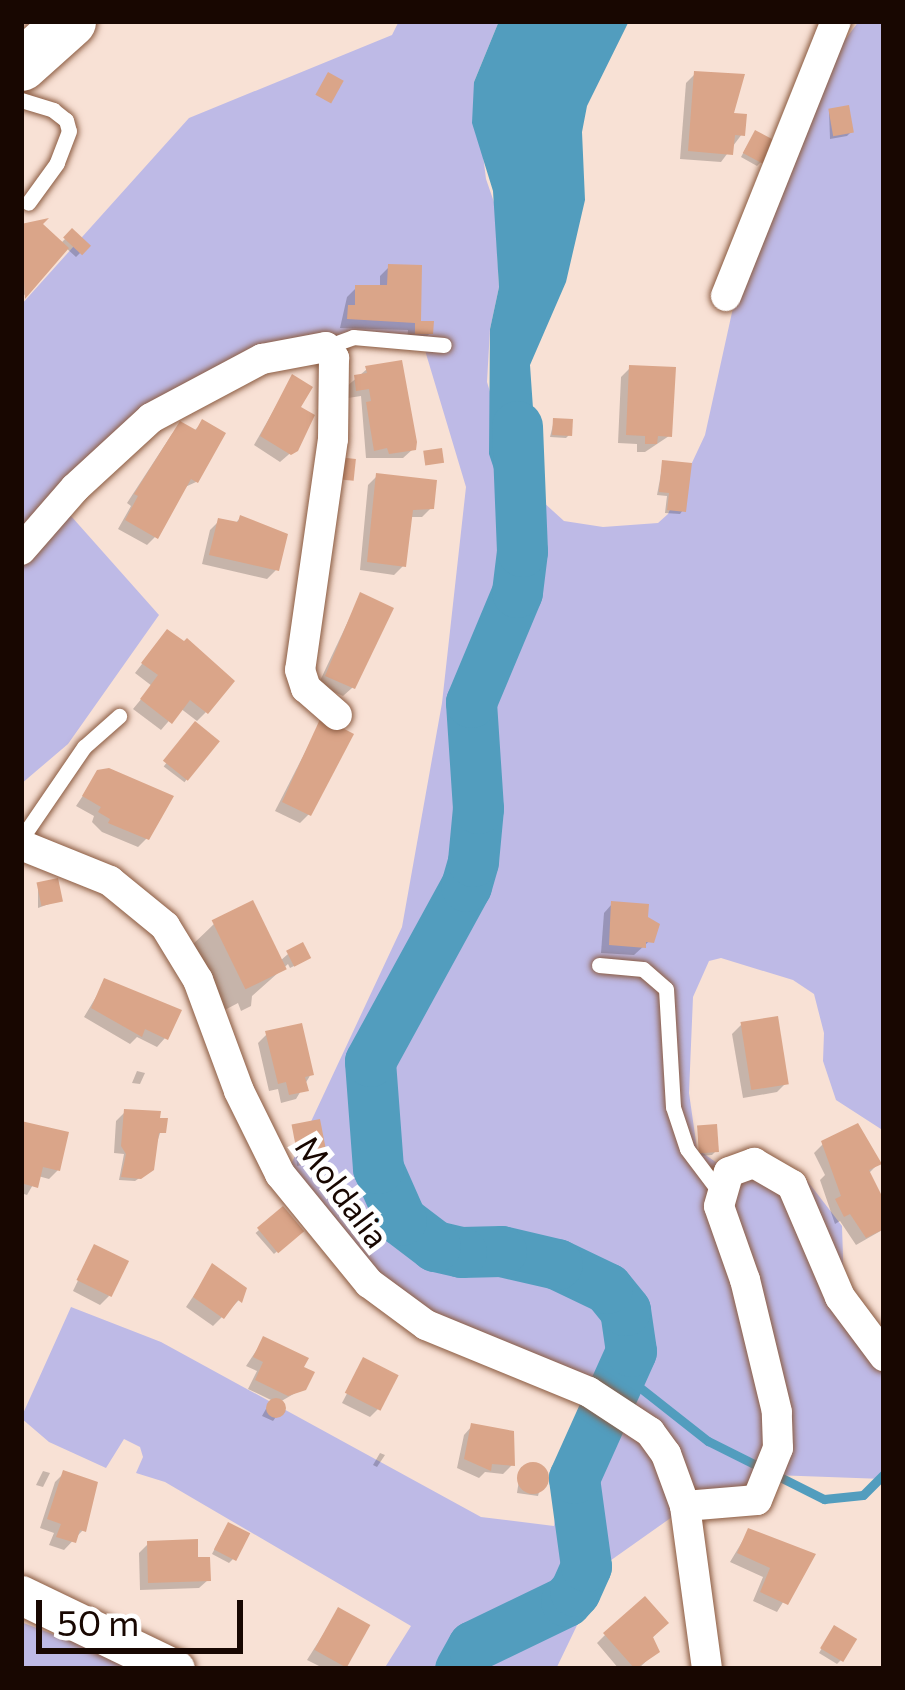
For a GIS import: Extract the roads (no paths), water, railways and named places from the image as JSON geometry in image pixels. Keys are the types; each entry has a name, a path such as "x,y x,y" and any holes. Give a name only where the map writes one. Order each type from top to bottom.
{"main road":[{"path":"21,65 70,21"}],"street":[{"path":"727,296 836,21"},
{"path":"21,550 75,488 151,418 262,359 326,347 334,358 333,439 300,670 306,688 337,715"},
{"name":"Moldalia","path":"21,842 110,880 165,926 198,980 238,1091 280,1174 368,1283 426,1325 589,1392 628,1414 666,1454 685,1506 707,1669"},
{"path":"685,1506 757,1500 768,1476 777,1412 745,1280 719,1206 729,1172 740,1165 768,1168 792,1185 840,1297 884,1356"},
{"path":"21,1594 175,1669"}],"lane":[{"path":"21,100 53,110 66,120 69,131 57,163 28,203"},
{"path":"326,347 353,338 444,345"},
{"name":"Moldalia","path":"21,842 84,747 119,716"},
{"path":"598,965 643,969 666,989 673,1107 687,1149 721,1193"}],"water":[{"path":"499,21 629,21 587,106 582,132 585,200 566,282 530,365 537,466 531,491 522,497 498,481 489,454 490,329 499,287 493,191 472,123 474,82"}],"waterway":[{"path":"460,1669 473,1646 566,1601 575,1591 586,1566 574,1478 631,1351 625,1310 607,1288 557,1264 501,1251 461,1252 435,1246 401,1220 378,1168 370,1061 466,886 473,861 478,808 471,702 517,592 522,551 517,426"},
{"path":"624,1375 708,1441 824,1499 863,1495 884,1474"}]}
